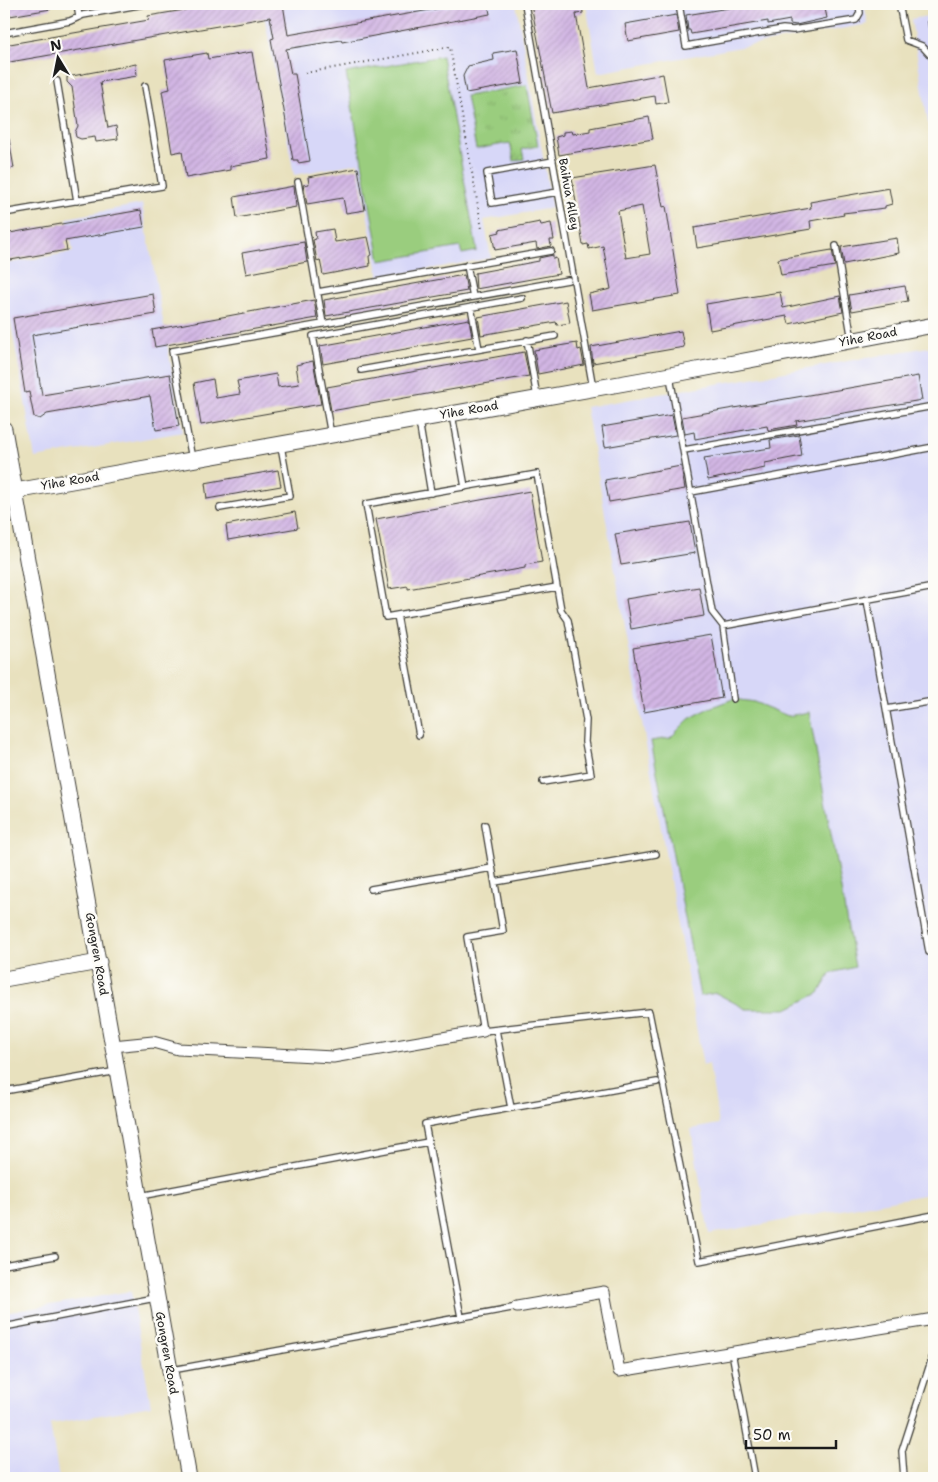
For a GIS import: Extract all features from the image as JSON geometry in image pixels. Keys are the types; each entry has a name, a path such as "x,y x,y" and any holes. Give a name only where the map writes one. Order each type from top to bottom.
{"street":[{"name":"Yihe Road","path":"9,492 670,375 934,325"},
{"name":"Gongren Road","path":"4,429 9,492 99,962 189,1478"},
{"path":"4,979 99,962"},
{"path":"113,1046 153,1042 178,1049 333,1057 483,1031"},
{"path":"517,1308 604,1292 620,1371 934,1319"}],"lane":[{"path":"78,4 80,17"},
{"path":"4,33 70,21 80,17 144,4"},
{"name":"Baihua Alley","path":"524,4 593,388"},
{"path":"679,4 686,46 783,29 794,30 856,20 860,14 859,4"},
{"path":"898,4 906,40 922,46 934,58"},
{"path":"934,21 931,21 934,42"},
{"path":"57,81 77,201"},
{"path":"4,213 162,186 145,86"},
{"path":"553,162 486,173 492,204 558,192"},
{"path":"298,182 323,324"},
{"path":"836,246 852,340"},
{"path":"318,292 551,250"},
{"path":"467,265 473,297"},
{"path":"192,459 172,351 568,280"},
{"path":"331,435 313,336 522,298"},
{"path":"471,307 479,349"},
{"path":"361,370 555,336"},
{"path":"527,340 537,398"},
{"path":"670,375 712,612 723,626 733,699"},
{"path":"684,450 934,406"},
{"path":"452,413 465,487"},
{"path":"418,419 432,492"},
{"path":"220,508 290,496 280,444"},
{"path":"691,492 934,447"},
{"path":"543,782 591,774 585,742 586,720 568,620 561,610 557,587 537,474 366,504 386,617 557,587"},
{"path":"723,626 934,588"},
{"path":"867,600 929,952 934,952"},
{"path":"397,615 419,735"},
{"path":"886,709 934,701"},
{"path":"485,825 503,931 467,937 483,1031 649,1012 699,1261 934,1215"},
{"path":"495,882 656,854"},
{"path":"371,889 492,868"},
{"path":"496,1030 510,1108"},
{"path":"4,1092 118,1071"},
{"path":"461,1318 425,1124 657,1082"},
{"path":"140,1196 428,1142"},
{"path":"4,1265 55,1256"},
{"path":"4,1327 157,1297"},
{"path":"170,1370 517,1308"},
{"path":"732,1352 755,1478"},
{"path":"904,1478 902,1452 934,1352"}],"path":[{"path":"305,73 450,47 482,229"}],"shaded area":[{"path":"262,4 516,4 552,208 484,220 491,258 379,278 358,163 294,175"},
{"path":"586,4 864,4 868,24 598,73"},
{"path":"934,15 934,159 911,19"},
{"path":"142,204 183,432 35,458 4,284 4,264 73,252 67,218"},
{"path":"934,346 934,1193 709,1234 691,1129 719,1124 709,1064 703,1065 586,407"},
{"path":"131,1291 151,1406 50,1424 59,1478 4,1478 4,1313"}],"green space":[{"path":"442,56 477,251 462,254 460,247 380,261 346,73"},
{"path":"527,85 538,146 522,149 524,159 514,161 510,143 476,149 466,96"},
{"path":"733,699 754,702 788,716 809,712 855,967 831,973 819,993 787,1009 746,1009 716,993 700,996 651,741 670,738 689,719 709,708"}],"building":[{"path":"4,4 51,4 51,9 4,17"},
{"path":"220,4 220,6 283,4 288,35 464,4 488,4 490,14 342,42 341,40 286,49 291,74 295,74 310,161 298,163 298,160 293,160 271,39 274,38 270,17 4,63 4,45 149,20 148,16"},
{"path":"531,4 582,4 583,13 576,14 589,88 663,74 668,102 656,104 655,96 552,113"},
{"path":"753,4 787,4 787,7 824,4 827,18 796,25 790,24 790,20 768,24 768,21 691,34 690,30 688,30 686,15"},
{"path":"676,15 679,32 628,41 625,24"},
{"path":"517,49 523,83 466,93 463,76 468,66 494,60 493,53"},
{"path":"252,52 270,159 230,166 230,170 186,178 182,151 172,153 162,91 170,89 165,60 207,53 208,59"},
{"path":"136,64 137,76 100,82 108,128 116,126 118,139 96,142 95,137 81,139 76,137 75,132 78,126 72,87 67,82 67,77"},
{"path":"649,117 653,139 559,155 556,137 563,135 563,132 572,131 573,134 590,131 590,128"},
{"path":"4,139 9,139 14,168 4,170"},
{"path":"655,165 663,207 666,206 680,295 592,310 589,294 611,289 603,246 589,249 588,244 583,245 572,178","holes":["642,206 650,254 626,258 618,211"]},
{"path":"358,168 365,210 346,213 343,198 307,204 303,185 309,184 308,177"},
{"path":"294,186 296,207 237,218 234,197"},
{"path":"889,188 892,204 885,206 885,208 843,213 844,215 810,221 811,229 697,248 694,228 811,208 810,202"},
{"path":"141,210 144,227 65,241 67,250 5,261 4,234"},
{"path":"540,222 541,225 551,223 554,240 550,240 551,246 537,249 536,243 495,250 492,234 500,232 499,230"},
{"path":"333,229 335,242 368,237 372,255 369,256 370,266 323,275 320,260 317,261 313,240 316,239 315,232"},
{"path":"897,238 899,253 844,264 841,247"},
{"path":"304,242 307,262 246,274 242,253"},
{"path":"832,250 835,266 781,275 778,259"},
{"path":"553,255 553,259 556,258 559,274 476,289 475,273 539,261 539,258"},
{"path":"464,275 467,291 326,316 324,300"},
{"path":"905,286 908,301 852,311 849,295"},
{"path":"780,292 783,308 840,296 843,312 789,324 787,316 710,330 706,304"},
{"path":"153,294 156,314 32,335 42,395 170,374 179,426 156,430 150,396 47,414 40,419 34,417 29,392 25,393 13,318"},
{"path":"314,300 317,318 155,347 152,330"},
{"path":"566,301 570,323 557,325 556,322 481,335 478,317"},
{"path":"469,319 472,337 323,364 320,346"},
{"path":"681,331 684,347 593,363 591,347"},
{"path":"577,343 578,350 581,349 584,365 538,374 534,350"},
{"path":"524,352 529,376 331,411 327,387"},
{"path":"313,361 321,404 201,425 194,383 213,379 216,398 240,394 237,381 276,374 278,387 299,384 296,365"},
{"path":"918,376 922,400 796,421 797,425 768,430 767,426 695,439 694,432 685,434 682,417"},
{"path":"672,415 676,435 605,447 602,427"},
{"path":"799,435 802,456 765,463 765,468 708,480 704,458 771,448 770,440"},
{"path":"681,466 685,489 609,502 605,480"},
{"path":"278,470 281,486 207,499 205,483"},
{"path":"530,491 542,562 525,565 525,568 408,589 408,586 389,589 376,519"},
{"path":"295,512 298,528 228,540 226,525"},
{"path":"690,522 695,553 621,565 615,534"},
{"path":"699,587 704,616 631,629 626,599"},
{"path":"711,635 722,698 644,712 633,648"}]}
